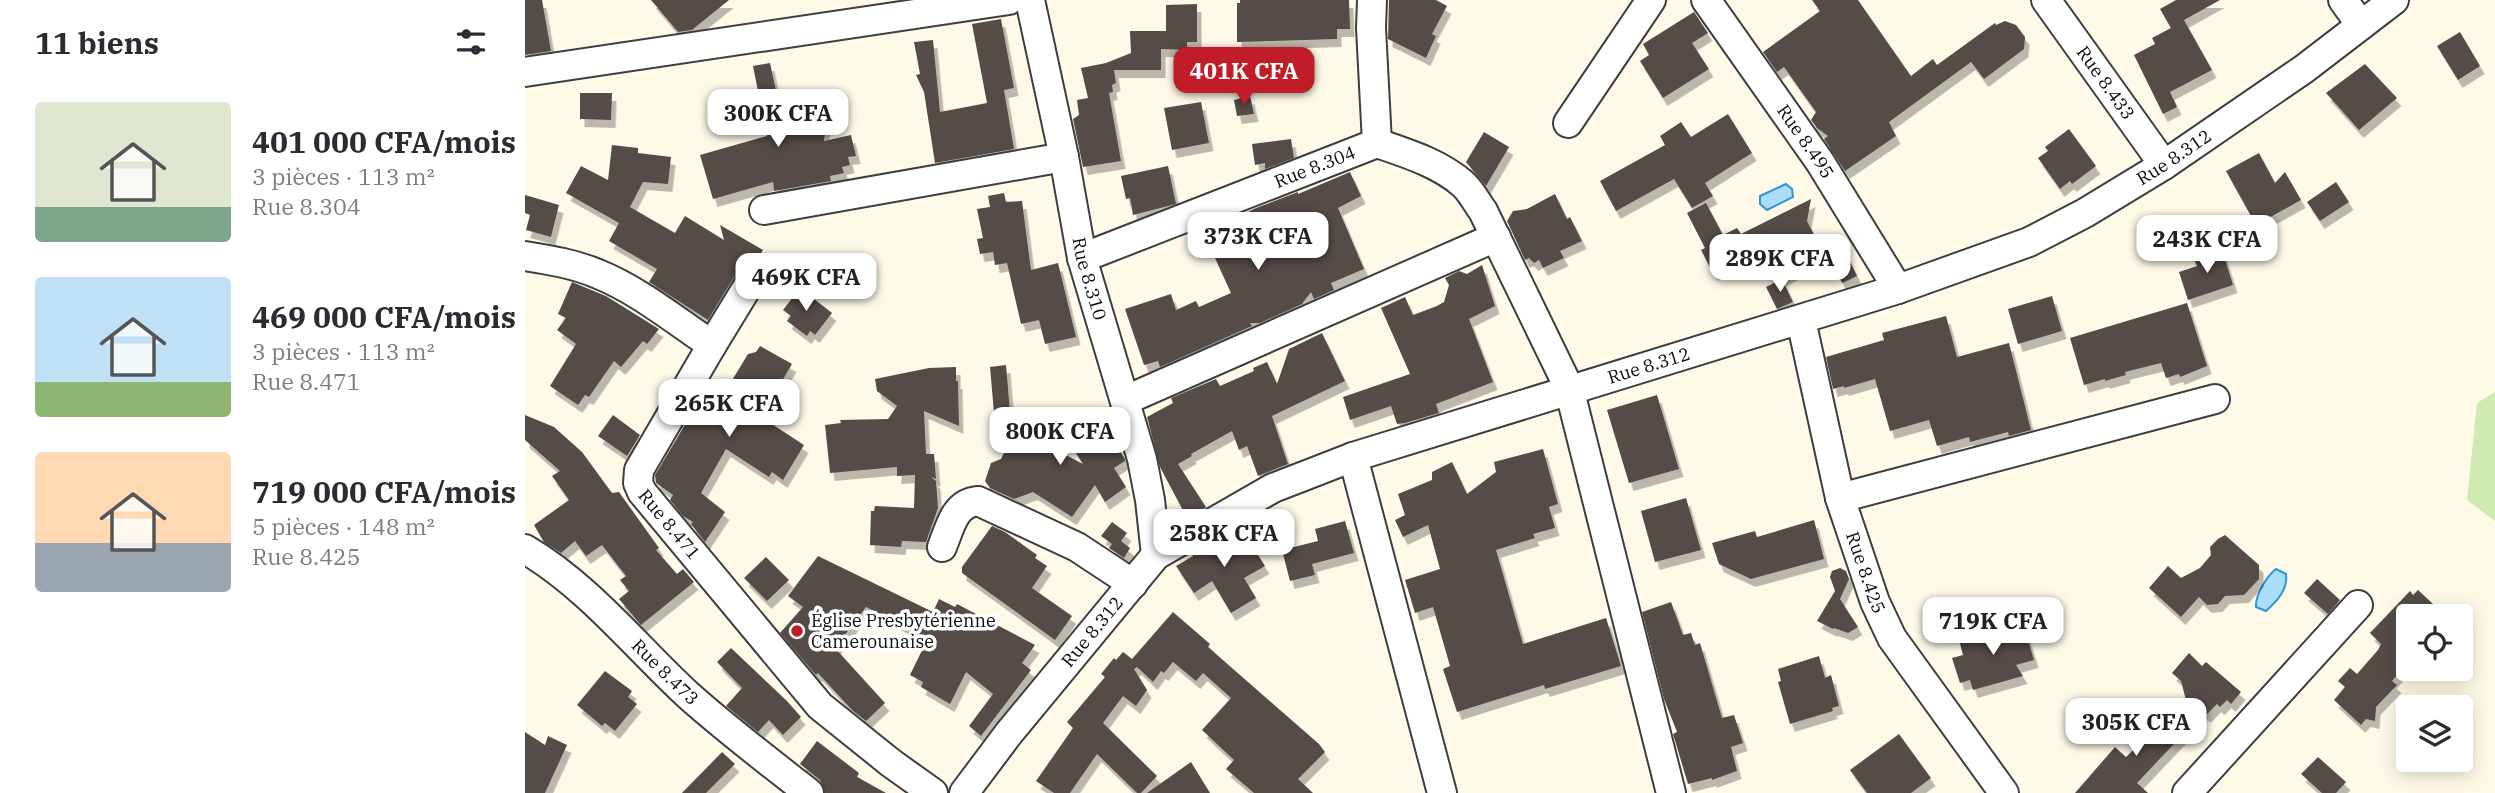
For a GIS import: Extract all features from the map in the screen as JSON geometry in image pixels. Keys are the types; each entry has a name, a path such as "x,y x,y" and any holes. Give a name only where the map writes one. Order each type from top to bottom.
{"street":[{"path":"525,72 1009,0"},
{"name":"Rue 8.310","path":"1030,0 1064,157 1082,258 1142,459 1156,555"},
{"name":"Rue 8.304","path":"1082,258 1377,143 1372,0"},
{"path":"1568,123 1651,0"},
{"name":"Rue 8.495","path":"1706,0 1820,162 1898,289"},
{"name":"Rue 8.433","path":"2046,0 2164,165"},
{"path":"2343,0 2361,25"},
{"name":"Rue 8.312","path":"964,793 1009,733 1156,555 1273,488 1353,457 1569,388 1801,320 2029,242 2085,213 2164,165 2304,69 2394,0"},
{"path":"1377,143 1408,153 1465,185 1483,211 1569,388 1671,793"},
{"path":"764,210 1064,157"},
{"path":"1126,400 1496,237"},
{"path":"525,256 555,260 599,274 655,306 712,345"},
{"name":"Rue 8.471","path":"748,286 639,470 638,483 642,492 820,706 862,741 933,793"},
{"name":"Rue 8.425","path":"1801,320 1840,498 1875,602 1892,638 2004,793"},
{"path":"1840,498 2215,399"},
{"path":"1353,457 1442,793"},
{"path":"942,547 957,511 971,502 978,501 1077,547 1133,584"},
{"name":"Rue 8.473","path":"525,549 545,561 577,587 689,696 809,793"},
{"path":"2187,793 2358,605"}],"green space":[{"path":"2495,392 2495,521 2467,500 2477,403"}],"water":[{"path":"1786,184 1792,189 1793,197 1767,210 1760,204 1760,196"},
{"path":"2276,569 2286,574 2285,585 2278,599 2266,611 2256,607 2257,597 2265,581"}],"building":[{"path":"525,0 542,0 551,51 525,55"},
{"path":"651,0 729,0 692,30 678,32"},
{"path":"1240,0 1349,0 1350,29 1337,29 1337,39 1237,42 1237,3 1240,3"},
{"path":"1389,0 1436,0 1447,6 1432,34 1436,36 1426,58 1388,39"},
{"path":"1812,0 1858,0 1911,76 1933,59 1937,65 1995,23 1996,25 2005,21 2016,25 2025,37 2024,49 1984,79 1971,62 1889,122 1896,136 1845,171 1824,139 1828,136 1811,120 1816,112 1784,67 1777,72 1763,52 1820,11"},
{"path":"2176,0 2220,0 2184,20 2212,70 2170,92 2177,107 2163,114 2134,55 2155,44 2152,38 2171,28 2160,9"},
{"path":"1197,4 1197,42 1187,42 1187,50 1161,49 1161,70 1114,70 1116,83 1112,85 1113,92 1109,93 1121,161 1083,167 1073,119 1079,115 1077,100 1088,98 1081,68 1106,63 1131,53 1130,31 1166,31 1166,5"},
{"path":"1694,12 1708,33 1692,43 1709,69 1663,98 1640,61 1649,55 1643,44"},
{"path":"1001,19 1014,88 1004,90 1014,149 935,163 924,92 916,75 920,74 914,42 933,40 940,112 987,103 972,24"},
{"path":"2460,32 2480,66 2458,80 2437,46"},
{"path":"770,63 778,100 796,97 801,124 816,118 826,124 824,141 851,135 856,156 848,157 850,165 842,167 844,173 830,176 831,181 774,191 773,182 713,199 700,155 767,136 753,66"},
{"path":"2365,64 2397,98 2359,130 2326,93"},
{"path":"580,93 612,93 611,120 580,119"},
{"path":"1250,96 1254,114 1237,116 1234,100"},
{"path":"1201,102 1209,143 1172,150 1164,108"},
{"path":"1728,114 1752,153 1705,183 1713,196 1692,208 1674,179 1616,211 1600,181 1665,145 1660,136 1681,122 1691,137"},
{"path":"2069,129 2096,166 2072,184 2070,181 2060,189 2038,158 2048,151 2045,147"},
{"path":"1484,132 1509,147 1486,186 1466,162"},
{"path":"1291,139 1294,158 1265,169 1265,163 1255,165 1252,144"},
{"path":"612,145 638,148 638,153 671,157 668,184 643,182 630,207 675,233 685,216 724,240 720,225 763,250 751,270 741,271 734,277 708,320 649,282 657,269 609,241 619,223 566,193 581,166 608,180"},
{"path":"2259,153 2275,183 2285,172 2301,200 2256,225 2226,171"},
{"path":"1168,166 1176,204 1133,215 1130,198 1126,199 1121,176"},
{"path":"1350,172 1361,196 1338,208 1364,269 1331,283 1334,290 1314,299 1311,292 1302,304 1260,323 1250,323 1252,326 1160,367 1158,361 1144,365 1125,309 1171,294 1176,310 1196,301 1199,307 1231,293 1204,234 1256,208"},
{"path":"2336,182 2349,202 2320,221 2307,202"},
{"path":"1004,193 1006,202 1022,201 1031,270 1058,263 1076,337 1045,344 1039,320 1021,324 1007,263 995,265 993,252 980,254 977,239 983,238 977,209 990,207 988,196"},
{"path":"1555,194 1582,241 1560,251 1564,258 1543,268 1539,260 1534,263 1529,258 1525,260 1507,221 1513,211 1527,209"},
{"path":"525,195 559,205 551,237 526,230 530,215 525,213"},
{"path":"1811,199 1807,221 1825,256 1778,280 1762,248 1713,273 1701,250 1705,248 1687,213 1706,203 1723,235 1737,228 1741,234"},
{"path":"1840,241 1857,276 1842,283 1825,248"},
{"path":"2221,247 2233,285 2188,300 2179,272 2197,266 2193,257"},
{"path":"1482,265 1495,306 1469,319 1493,382 1436,404 1439,413 1405,423 1397,424 1391,406 1350,420 1343,397 1410,374 1381,308 1405,297 1413,315 1437,306 1444,302 1449,285 1445,278 1459,271 1467,274"},
{"path":"1782,279 1793,302 1777,309 1766,287"},
{"path":"572,282 606,296 659,329 647,344 643,341 621,367 614,361 589,397 585,395 578,405 550,386 576,344 557,330 566,318 558,314"},
{"path":"800,288 832,313 815,335 810,331 807,336 787,321 791,316 783,310"},
{"path":"2052,296 2062,331 2018,344 2008,309"},
{"path":"2187,303 2207,366 2180,377 2179,374 2166,378 2161,363 2084,385 2070,338"},
{"path":"1946,316 1957,357 2009,343 2031,430 2009,436 2008,432 1970,442 1969,437 1937,446 1929,420 1890,431 1875,379 1833,389 1826,357 1884,340 1882,333"},
{"path":"1322,333 1345,381 1272,416 1288,464 1258,476 1247,446 1239,450 1232,431 1178,464 1206,507 1173,526 1171,524 1186,516 1160,467 1147,417 1173,403 1171,398 1216,379 1220,386 1254,371 1253,368 1267,362 1277,384 1289,349"},
{"path":"760,346 792,364 761,417 804,445 783,480 772,472 769,477 726,449 701,493 725,512 705,542 691,524 693,522 683,516 670,500 673,495 656,483 655,475 702,396 717,405 748,354 756,352"},
{"path":"1006,365 1010,412 994,413 990,367"},
{"path":"956,367 959,426 924,411 926,454 934,454 936,479 931,477 936,481 938,508 926,542 902,541 901,547 870,545 871,511 874,511 875,506 914,508 915,475 897,476 897,467 830,473 825,425 841,423 840,420 888,419 897,406 877,391 875,379 929,368"},
{"path":"1657,395 1679,469 1629,483 1607,410"},
{"path":"1083,410 1097,434 1107,431 1125,459 1114,468 1126,487 1105,502 1095,485 1072,517 1033,492 1014,499 990,488 985,481 991,463 1001,459 1016,429 1083,464 1058,424"},
{"path":"525,415 554,427 582,452 612,493 619,492 659,548 656,550 677,574 683,569 694,582 641,625 619,599 629,591 620,580 626,576 602,545 586,556 575,541 561,553 544,542 534,525 569,500 552,476 560,471 525,440"},
{"path":"613,415 640,435 627,456 598,436"},
{"path":"1543,449 1558,504 1549,507 1555,528 1533,534 1535,538 1496,550 1523,644 1606,618 1621,666 1545,689 1544,685 1457,712 1443,669 1450,666 1433,607 1415,613 1405,580 1440,569 1428,525 1403,537 1395,520 1405,515 1398,494 1432,480 1432,472 1452,462 1467,494 1496,472 1494,462"},
{"path":"1686,498 1701,550 1655,562 1641,511"},
{"path":"1814,520 1824,559 1751,579 1719,564 1712,543 1755,531 1757,537"},
{"path":"1345,521 1354,553 1312,564 1315,575 1290,581 1282,550 1318,541 1315,529"},
{"path":"1112,522 1127,533 1121,541 1130,548 1124,558 1109,548 1112,544 1101,536"},
{"path":"992,526 1037,555 1035,558 1047,566 1032,588 1072,616 1055,640 962,573 962,567"},
{"path":"1233,530 1243,545 1249,541 1265,566 1244,578 1256,598 1231,613 1212,581 1194,593 1176,566"},
{"path":"2225,535 2259,565 2259,579 2244,595 2225,596 2218,604 2207,605 2199,597 2181,617 2149,588 2168,566 2181,578 2200,568 2211,555 2210,547"},
{"path":"818,556 933,612 939,599 955,607 957,604 1035,645 1022,663 1031,670 981,736 969,726 993,694 966,672 950,704 921,687 923,682 910,675 928,638 866,607 835,648 885,703 866,721 852,710 818,673 816,675 780,633 803,607 788,596"},
{"path":"766,557 789,580 767,601 744,578"},
{"path":"1840,568 1846,571 1849,579 1840,599 1858,627 1848,633 1817,621 1835,591 1830,577 1832,571"},
{"path":"2317,579 2340,600 2328,614 2304,593"},
{"path":"2418,590 2433,604 2398,604 2410,591 2413,595"},
{"path":"1671,602 1683,635 1691,633 1695,645 1700,643 1722,718 1734,715 1743,743 1731,747 1737,771 1712,780 1688,784 1673,734 1677,732 1664,699 1642,612"},
{"path":"2396,606 2396,676 2392,681 2397,685 2376,707 2375,721 2366,719 2361,725 2334,700 2345,687 2338,681 2350,668 2357,674 2378,650 2381,644 2370,633"},
{"path":"1173,612 1210,644 1208,647 1319,744 1325,752 1298,779 1313,793 1254,793 1226,769 1234,760 1202,730 1231,698 1203,673 1196,681 1173,662 1164,673 1161,671 1153,682 1137,667 1134,669 1147,690 1136,706 1123,696 1103,723 1157,776 1141,793 1137,793 1097,754 1070,793 1054,793 1036,781 1073,728 1067,722 1105,677 1101,674 1114,658 1116,660 1123,652 1132,659"},
{"path":"2023,623 2034,660 2016,665 2023,676 1973,690 1970,680 1960,683 1952,658 1963,655 1959,640 1996,631 1996,634"},
{"path":"731,648 801,717 783,735 769,720 758,732 726,706 742,688 717,662"},
{"path":"2189,653 2202,666 2206,662 2241,692 2231,704 2227,700 2220,707 2217,704 2206,715 2203,712 2192,723 2181,681 2172,673"},
{"path":"1819,656 1825,678 1831,675 1839,706 1832,708 1833,711 1790,724 1778,682 1781,681 1778,669"},
{"path":"605,671 632,691 628,697 637,704 615,731 605,723 602,726 577,705"},
{"path":"2162,705 2188,729 2137,783 2148,793 2075,793 2115,747 2126,757 2150,734 2142,727"},
{"path":"525,732 545,745 548,736 567,745 545,793 525,793"},
{"path":"1899,734 1931,778 1911,793 1867,793 1850,770"},
{"path":"817,741 859,773 857,777 886,793 825,793 820,780 800,764"},
{"path":"722,752 735,764 706,793 682,793"},
{"path":"2318,757 2346,782 2336,793 2322,793 2301,774"},
{"path":"1191,762 1210,793 1147,793"}],"place":[{"name":"Église Presbytérienne Camerounaise","path":"797,631"}]}
